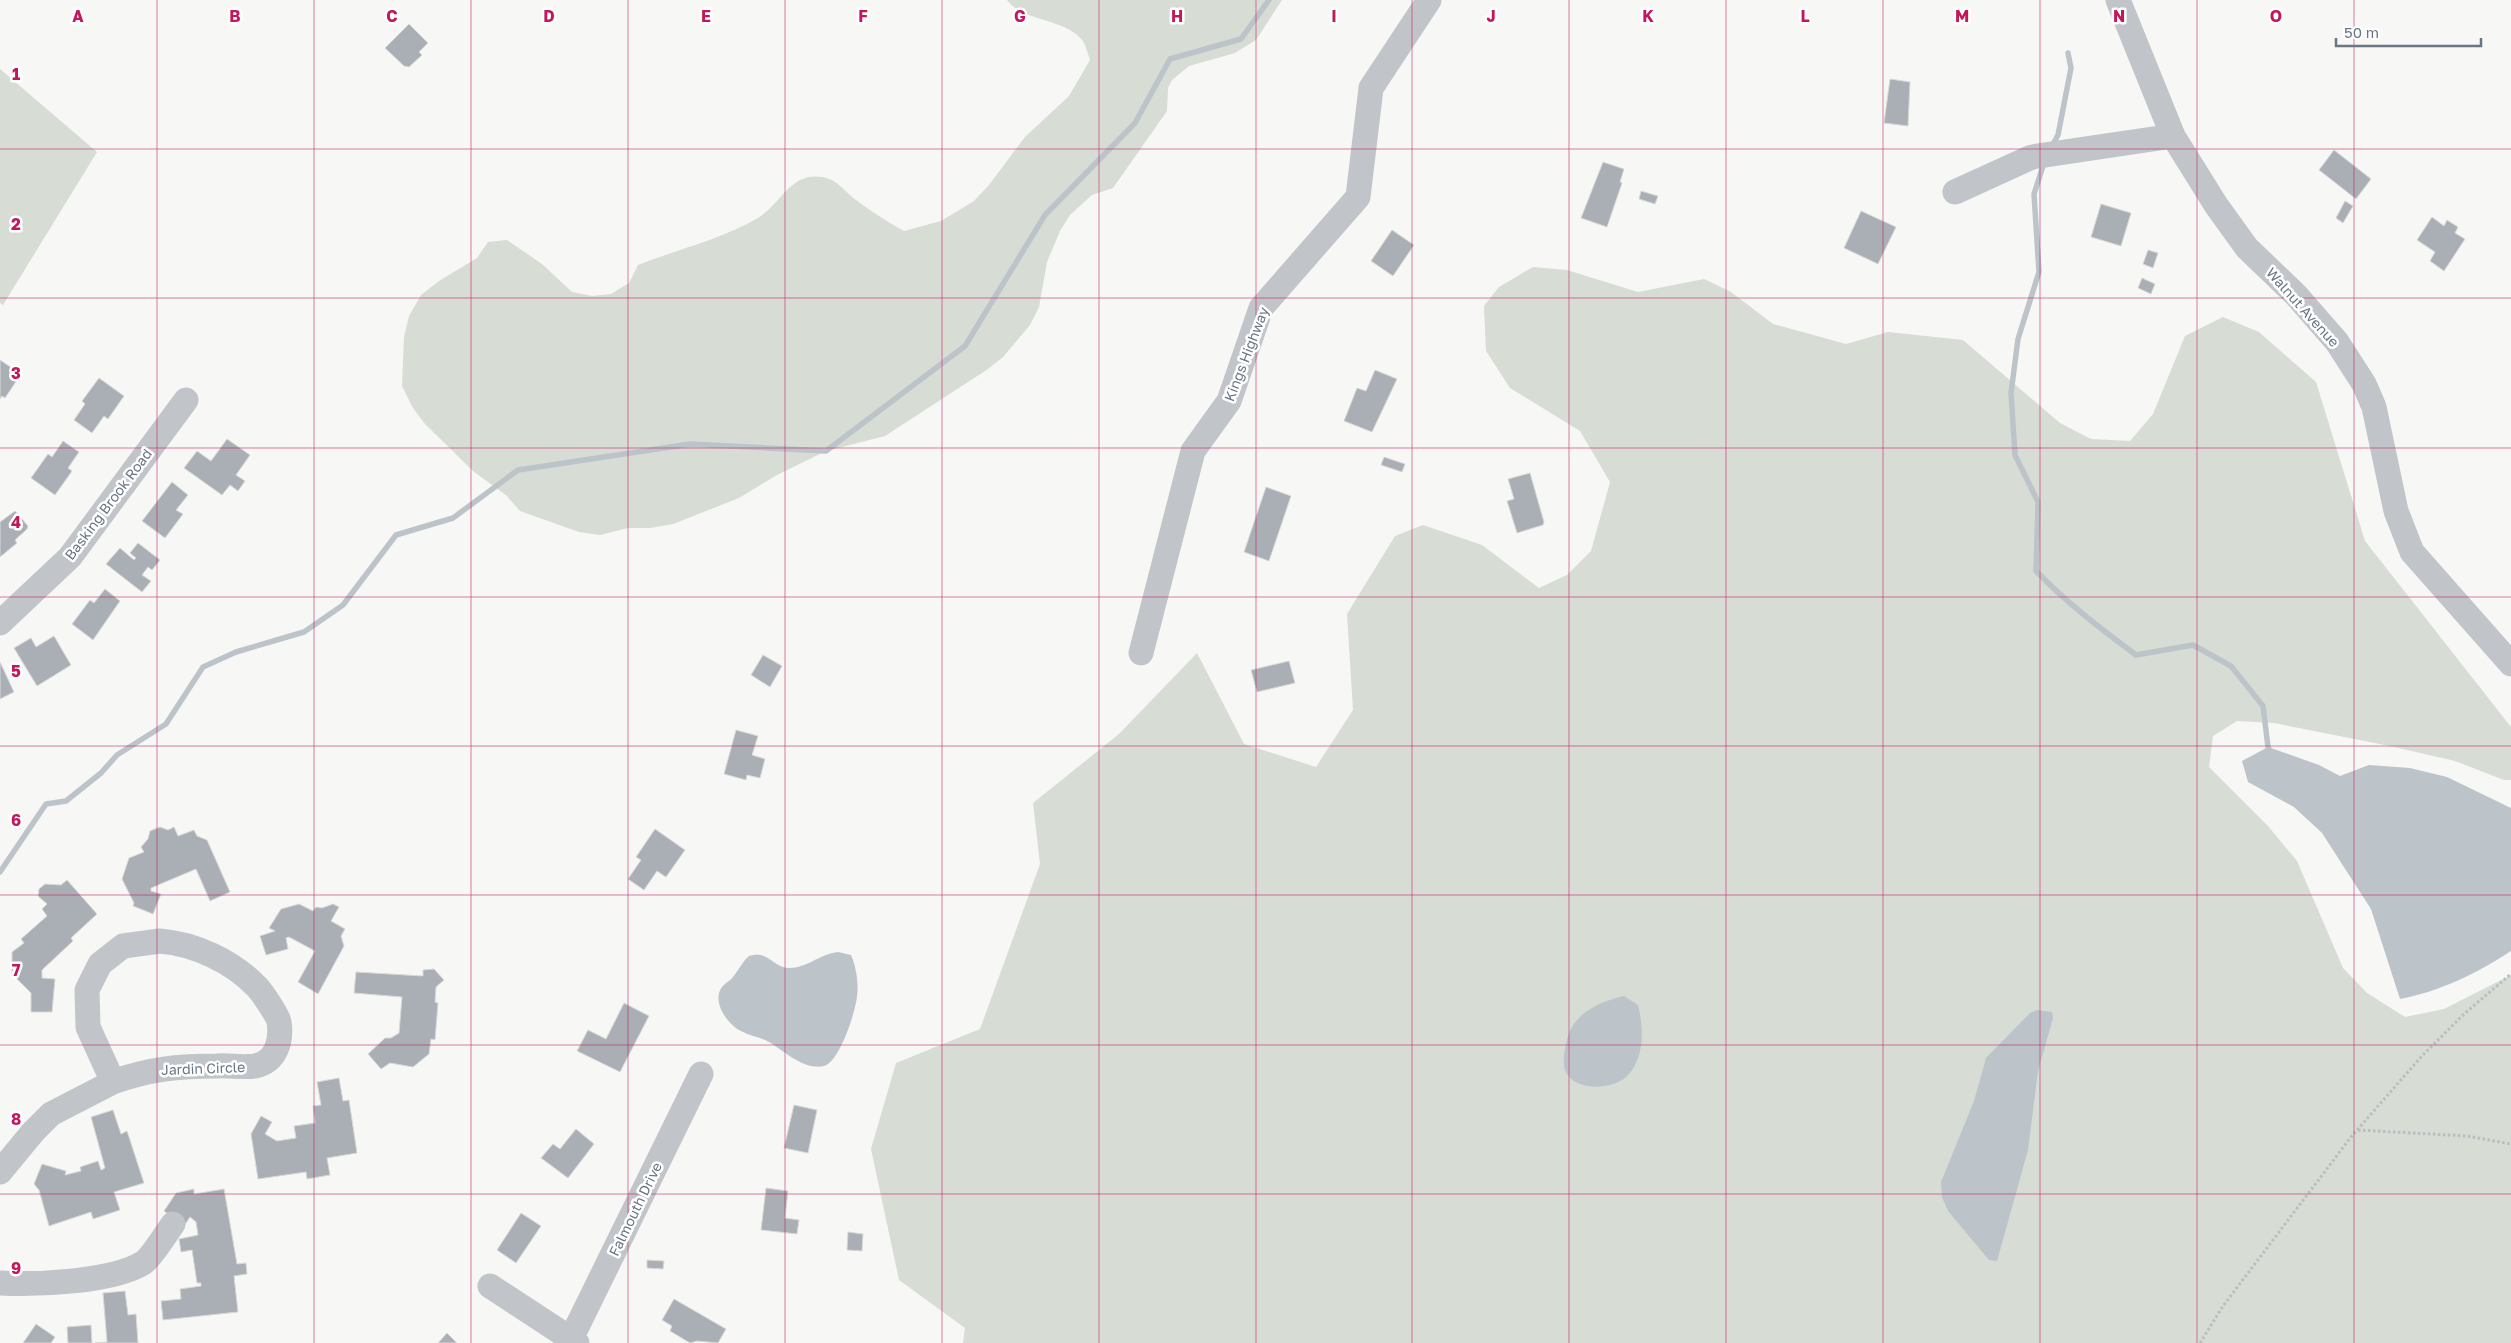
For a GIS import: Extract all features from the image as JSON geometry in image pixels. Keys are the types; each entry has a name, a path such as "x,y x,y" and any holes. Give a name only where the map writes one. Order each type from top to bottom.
{"street":[{"name":"Kings Highway","path":"1141,653 1193,451 1229,401 1261,308 1358,196 1371,88 1429,0"},
{"name":"Walnut Avenue","path":"2118,0 2173,136 2216,205 2247,248 2296,295 2337,342 2364,384 2374,407 2396,511 2412,552 2511,664"},
{"path":"1955,192 2032,157 2173,136"},
{"name":"Basking Brook Road","path":"0,622 70,558 186,400"},
{"name":"Jardin Circle","path":"0,1172 32,1132 51,1114 113,1082 143,1072 172,1067 255,1066 270,1060 278,1049 279,1020 258,988 226,961 178,943 160,941 123,946 100,964 87,990 88,1027 113,1082"},
{"name":"Falmouth Drive","path":"573,1342 701,1074"},
{"path":"0,1283 29,1285 71,1281 120,1272 144,1262 174,1224"},
{"path":"490,1286 573,1342"}],"path":[{"path":"2200,1343 2223,1306 2357,1130 2452,1026 2511,974"},
{"path":"2357,1130 2466,1136 2511,1144"}],"shaded area":[{"path":"1007,0 1282,0 1256,40 1235,53 1189,66 1172,80 1168,88 1167,111 1113,188 1092,195 1070,215 1060,231 1047,262 1039,307 1030,325 1003,357 988,369 885,436 826,451 777,475 739,498 673,524 650,528 628,528 600,535 579,532 520,511 507,496 473,471 425,424 413,408 402,386 404,337 409,316 421,295 439,281 477,258 488,242 507,240 542,264 572,292 592,296 611,294 629,283 638,265 744,226 766,212 787,190 802,179 822,177 832,180 867,208 904,231 941,221 974,201 989,185 1025,137 1069,96 1090,60 1083,41 1076,34 1066,28 1023,12"},
{"path":"0,69 97,152 3,305 0,303"},
{"path":"1533,267 1567,270 1638,292 1704,279 1731,292 1773,324 1846,344 1888,332 1963,340 2060,423 2091,439 2130,441 2153,414 2185,336 2223,317 2259,332 2316,382 2365,541 2511,727 2511,780 2504,780 2455,761 2390,746 2274,723 2237,721 2213,736 2209,767 2268,826 2297,861 2343,968 2367,993 2405,1017 2444,1009 2511,975 2511,1343 963,1343 965,1328 899,1280 871,1149 896,1063 980,1029 1040,864 1033,803 1119,734 1197,653 1244,744 1316,767 1353,710 1347,614 1395,536 1423,525 1482,545 1539,588 1567,575 1591,551 1610,482 1580,431 1510,388 1486,351 1484,306 1499,287"},
{"path":"2268,747 2319,765 2340,776 2369,765 2410,768 2447,777 2511,808 2511,951 2457,981 2429,992 2400,999 2371,909 2322,833 2294,807 2248,782 2242,761"},
{"path":"838,952 851,955 858,986 854,1013 846,1036 830,1063 817,1067 802,1063 769,1042 736,1028 722,1012 718,999 719,993 749,956 761,955 778,965 789,968 802,966 825,955"},
{"path":"1624,996 1638,1005 1641,1023 1640,1052 1632,1070 1620,1081 1603,1086 1593,1087 1576,1082 1569,1077 1564,1066 1565,1051 1570,1031 1588,1010"},
{"path":"2037,1010 2052,1012 2053,1018 2038,1071 2028,1150 1997,1261 1989,1260 1948,1211 1942,1197 1941,1182 1974,1101 1986,1058 2030,1013"}],"building":[{"path":"409,24 428,43 419,52 422,55 409,67 404,66 385,48"},
{"path":"1890,79 1910,82 1908,126 1884,123"},
{"path":"2334,150 2371,179 2356,199 2319,170"},
{"path":"1603,162 1624,169 1620,182 1622,183 1607,227 1581,218"},
{"path":"1641,191 1658,196 1655,204 1639,199"},
{"path":"2345,201 2353,206 2343,223 2336,218"},
{"path":"2101,204 2131,213 2121,246 2091,237"},
{"path":"1861,211 1896,227 1878,264 1844,248"},
{"path":"2432,217 2444,226 2447,220 2458,227 2455,233 2465,239 2444,271 2430,261 2435,252 2417,240"},
{"path":"1392,230 1414,245 1393,276 1371,261"},
{"path":"2148,250 2158,253 2153,268 2143,264"},
{"path":"2142,278 2155,284 2151,294 2138,288"},
{"path":"0,360 21,374 5,398 2,396 0,399"},
{"path":"1375,370 1397,379 1372,432 1344,421 1357,388 1366,391"},
{"path":"99,378 124,396 108,419 104,416 92,433 74,420 85,404 82,401"},
{"path":"227,439 250,455 236,475 245,481 238,491 230,485 222,495 184,468 197,451 211,461"},
{"path":"63,441 79,452 68,468 72,471 55,495 31,478 48,454 52,457"},
{"path":"1384,457 1405,464 1402,472 1381,465"},
{"path":"1530,473 1544,522 1543,525 1517,533 1507,501 1514,499 1508,479"},
{"path":"172,482 188,495 176,510 183,514 165,538 142,521"},
{"path":"1266,487 1291,496 1269,561 1244,552"},
{"path":"15,511 28,526 15,540 17,543 0,557 0,522"},
{"path":"138,543 160,560 152,570 148,567 142,575 151,581 142,592 106,564 120,548 134,560 136,558 130,553"},
{"path":"105,589 120,601 93,640 72,624 90,600 94,603"},
{"path":"54,636 71,665 37,686 14,648 31,638 36,647"},
{"path":"763,655 782,666 770,687 751,675"},
{"path":"1289,661 1295,683 1257,692 1251,670"},
{"path":"0,662 14,692 0,699"},
{"path":"736,730 758,736 752,755 765,759 760,778 747,775 746,780 724,774"},
{"path":"160,827 168,830 174,827 178,836 194,830 197,836 207,840 230,892 210,901 196,869 151,888 151,891 161,894 153,914 133,906 134,903 122,879 129,858 144,852 141,847 148,839 150,831"},
{"path":"655,829 685,850 666,877 657,871 644,890 628,879 641,860 636,857"},
{"path":"67,880 97,914 71,938 73,941 42,970 42,978 55,979 52,1012 31,1012 31,993 12,974 12,952 24,943 21,939 47,916 42,909 47,904 38,896 39,889 45,884 61,885"},
{"path":"299,904 313,911 316,907 322,908 333,904 339,907 331,921 345,929 341,936 344,946 318,994 298,982 315,951 289,937 286,938 288,949 266,955 260,936 275,931 269,928 281,909"},
{"path":"434,969 444,980 436,987 435,1002 438,1003 435,1040 431,1039 429,1054 413,1067 390,1063 381,1069 368,1054 385,1038 391,1038 399,1033 402,997 354,993 356,972 423,976 423,970"},
{"path":"624,1003 649,1016 620,1072 577,1051 588,1030 606,1039"},
{"path":"339,1078 343,1101 349,1100 357,1153 327,1158 330,1175 307,1179 306,1172 258,1179 251,1134 261,1116 272,1122 265,1134 277,1141 296,1138 294,1126 315,1123 313,1106 321,1105 317,1082"},
{"path":"794,1105 817,1110 808,1153 784,1148"},
{"path":"113,1110 121,1134 127,1131 144,1183 114,1192 120,1210 93,1219 91,1212 49,1226 39,1190 34,1184 42,1164 66,1171 65,1175 81,1171 80,1167 98,1161 101,1170 105,1168 91,1117"},
{"path":"576,1129 594,1144 568,1178 541,1158 553,1144 560,1149"},
{"path":"766,1188 788,1191 785,1218 799,1220 797,1234 761,1230"},
{"path":"194,1189 194,1194 224,1189 237,1264 246,1263 247,1274 234,1276 238,1312 163,1320 161,1301 181,1299 180,1289 201,1286 201,1283 197,1283 192,1250 181,1252 179,1239 198,1235 196,1222 190,1217 184,1226 164,1211 176,1193"},
{"path":"521,1213 541,1226 516,1263 497,1250"},
{"path":"848,1232 863,1234 862,1251 847,1250"},
{"path":"647,1260 664,1261 663,1269 647,1268"},
{"path":"125,1291 128,1315 136,1314 138,1343 95,1343 107,1342 103,1293"},
{"path":"674,1299 726,1329 718,1343 697,1341 690,1343 670,1331 672,1326 662,1320"},
{"path":"36,1324 55,1337 51,1343 23,1343"},
{"path":"91,1325 92,1343 68,1343 67,1327"},
{"path":"447,1333 457,1343 438,1343"}],"waterway":[{"path":"0,872 46,804 66,801 101,773 117,755 166,724 203,667 236,652 304,632 343,605 396,535 453,518 518,470 690,444 826,451 965,346 1045,215 1135,123 1170,59 1241,39 1269,0"},
{"path":"2052,146 2058,135 2071,68 2068,53"},
{"path":"2044,163 2034,194 2039,272 2018,339 2011,393 2015,455 2038,502 2036,571 2072,605 2136,655 2193,645 2231,666 2263,706 2268,747 2271,753"}]}
